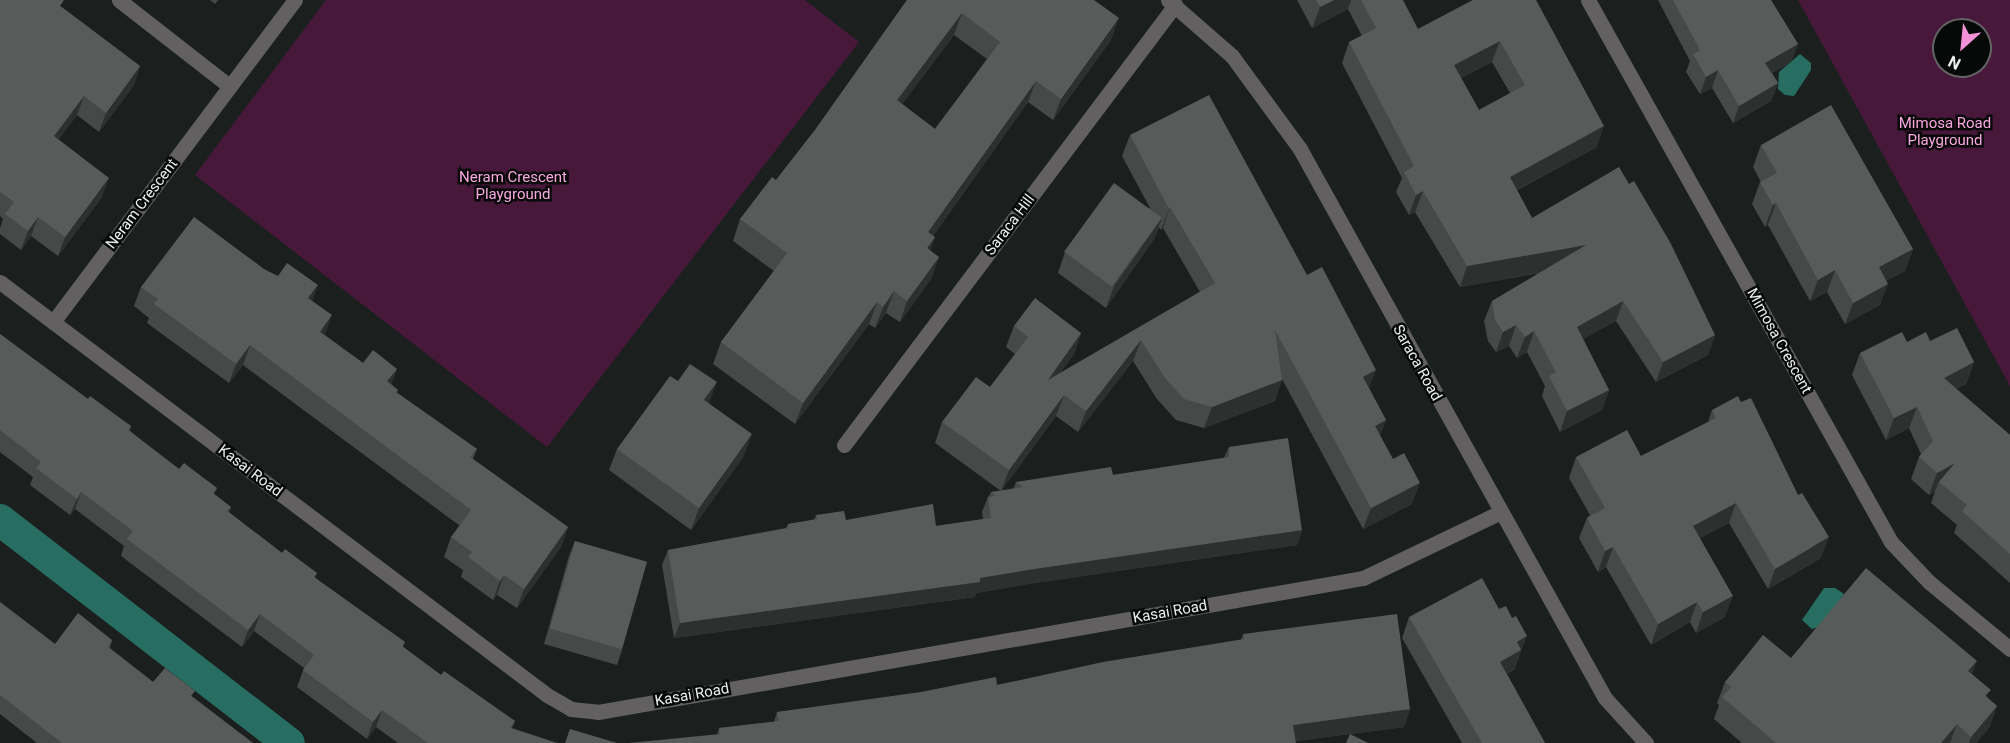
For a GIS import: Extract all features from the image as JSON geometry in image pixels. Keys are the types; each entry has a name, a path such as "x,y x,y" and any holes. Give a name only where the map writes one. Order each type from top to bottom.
{"street":[{"path":"119,0 229,86"},
{"name":"Neram Crescent","path":"53,322 295,0"},
{"name":"Mimosa Crescent","path":"1588,0 1891,542 1929,582 2010,649"},
{"name":"Saraca Hill","path":"844,445 1172,3"},
{"name":"Saraca Road","path":"1172,3 1232,56 1300,149 1605,698 1646,743"},
{"name":"Kasai Road","path":"0,282 547,695 571,709 598,712 1363,578 1501,512"}],"green space":[{"name":"Neram Crescent Playground","path":"326,0 805,0 859,42 547,447 195,175"},
{"name":"Mimosa Road Playground","path":"1798,0 2010,0 2010,386"}],"shaded area":[{"path":"1800,54 1811,63 1811,70 1794,96 1785,95 1778,89 1779,72"},
{"path":"1824,588 1835,588 1844,594 1824,625 1812,629 1802,620"}],"building":[{"path":"0,0 64,0 60,6 140,66 106,113 84,96 54,136 109,178 65,237 38,217 28,231 5,214 14,202 0,192"},
{"path":"907,0 1094,0 1119,18 1061,99 1036,81 928,232 935,237 927,248 939,257 907,301 894,291 883,307 877,302 803,403 721,342 787,253 740,219 772,177 776,180 815,130","holes":["962,13 1000,42 935,129 897,100"]},
{"path":"1316,0 1334,0 1320,7"},
{"path":"1361,0 1403,0 1418,29 1473,0 1536,0 1604,126 1510,177 1532,218 1619,167 1629,184 1634,181 1670,242 1715,335 1663,362 1623,301 1577,327 1609,390 1567,411 1549,376 1556,372 1534,331 1525,337 1516,325 1503,332 1495,320 1492,301 1586,245 1467,266 1423,191 1416,195 1404,172 1414,166 1349,42 1376,28","holes":["1500,41 1525,85 1479,110 1454,65"]},
{"path":"1673,0 1771,0 1798,44 1765,63 1778,83 1739,106 1718,70 1706,77 1693,54 1700,50"},
{"path":"1209,95 1307,275 1322,267 1376,370 1363,377 1386,420 1375,426 1393,459 1404,453 1420,483 1371,508 1275,330 1282,380 1212,407 1184,399 1165,378 1141,340 1086,411 1064,395 1009,470 942,422 976,377 990,387 1028,337 1014,326 1035,298 1081,333 1048,380 1215,283 1170,207 1169,209 1130,135"},
{"path":"1831,105 1913,249 1879,267 1888,284 1853,303 1835,270 1818,280 1776,203 1773,205 1760,182 1777,173 1761,145"},
{"path":"1114,183 1162,218 1112,286 1064,252"},
{"path":"194,217 264,269 278,276 287,263 318,285 308,298 332,315 320,332 363,363 373,350 397,369 387,381 398,390 396,392 477,449 470,457 568,527 524,589 504,575 500,581 468,557 472,552 451,537 471,510 250,345 236,364 154,304 158,299 141,287"},
{"path":"1957,328 1974,362 1944,378 2010,435 2010,554 1962,511 1967,505 1939,482 1955,463 1937,473 1919,457 1933,441 1917,407 1894,418 1860,353 1902,332 1907,342 1926,332 1930,341"},
{"path":"0,334 88,399 90,396 131,426 128,430 179,469 184,463 217,488 213,493 231,507 227,511 282,553 285,549 317,573 314,577 405,642 402,646 441,675 444,671 515,721 510,728 557,743 428,743 382,710 373,722 303,670 314,655 260,614 248,630 127,539 133,531 81,492 77,499 36,468 41,462 0,430"},
{"path":"690,364 717,382 704,400 752,434 699,508 617,449 670,376 678,381"},
{"path":"1738,396 1741,402 1751,398 1798,495 1802,493 1829,537 1775,569 1736,503 1693,526 1733,596 1703,612 1697,602 1658,624 1613,547 1605,551 1587,518 1605,508 1576,457 1627,430 1641,456 1716,418 1712,410"},
{"path":"1288,438 1302,530 1034,569 980,578 980,582 680,623 668,550 788,528 788,524 817,519 816,515 844,511 846,520 933,504 936,526 991,518 988,497 995,496 991,492 1023,487 1016,482 1111,467 1113,475 1229,457 1229,447"},
{"path":"575,541 647,562 622,649 550,628"},
{"path":"1866,568 1977,661 1968,671 1991,690 1985,696 1997,706 1971,737 1957,724 1941,743 1776,743 1722,697 1731,687 1725,682 1763,635 1791,658"},
{"path":"1482,578 1499,609 1506,606 1512,618 1516,616 1527,636 1517,642 1521,650 1500,662 1545,743 1482,743 1409,617"},
{"path":"0,602 55,644 78,613 112,640 108,647 153,682 165,668 195,691 191,696 253,743 62,743 0,695"},
{"path":"1397,614 1410,709 1293,725 1296,743 629,743 720,734 719,728 779,721 777,712 921,692 996,677 997,685 1103,662 1244,639 1243,634"},
{"path":"570,729 617,743 565,743"},
{"path":"1350,734 1368,743 1346,743"}],"waterway":[{"path":"0,520 289,743"}]}
